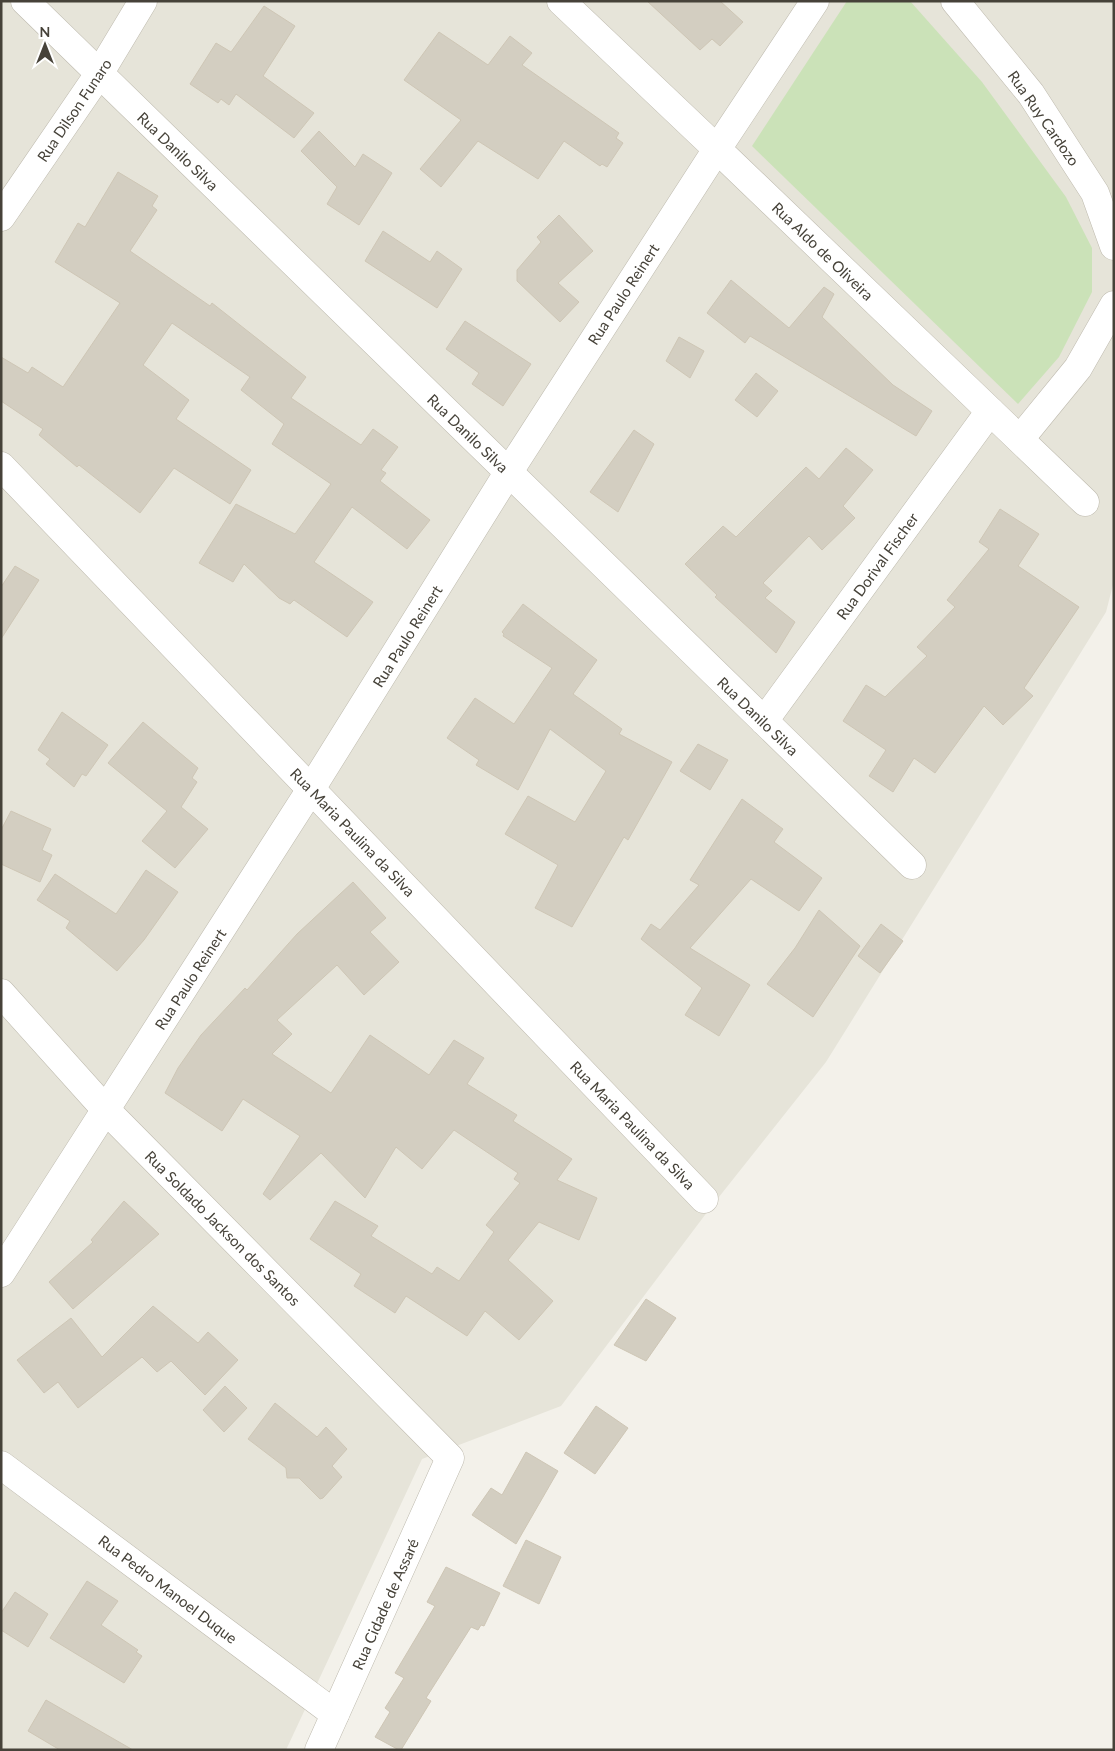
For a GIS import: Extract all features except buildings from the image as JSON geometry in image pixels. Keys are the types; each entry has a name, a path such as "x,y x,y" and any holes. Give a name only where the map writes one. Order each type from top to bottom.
{"street":[{"name":"Rua Danilo Silva","path":"25,1 912,865"},
{"name":"Rua Dilson Funaro","path":"1,217 99,74 143,1"},
{"name":"Rua Aldo de Oliveira","path":"561,1 1085,502"},
{"name":"Rua Paulo Reinert","path":"1,1273 311,789 508,473 815,1"},
{"name":"Rua Ruy Cardozo","path":"955,1 1031,94 1058,135 1095,193 1114,246"},
{"path":"1020,439 1078,368 1114,305"},
{"name":"Rua Dorival Fischer","path":"764,721 990,411"},
{"name":"Rua Maria Paulina da Silva","path":"1,466 704,1199"},
{"name":"Rua Soldado Jackson dos Santos","path":"1,993 106,1110 450,1458"},
{"name":"Rua Cidade de Assaré","path":"319,1750 450,1458"},
{"name":"Rua Pedro Manoel Duque","path":"1,1465 335,1714"}],"shaded area":[{"path":"1,1 1114,1 1114,581 1106,612 826,1062 711,1207 561,1406 422,1459 286,1750 1,1750"}],"green space":[{"path":"847,1 910,1 982,82 1066,197 1092,248 1092,292 1059,357 1018,404 752,146"}]}
